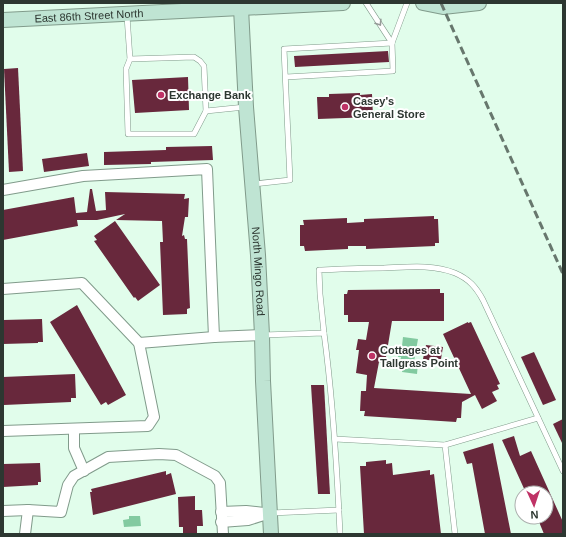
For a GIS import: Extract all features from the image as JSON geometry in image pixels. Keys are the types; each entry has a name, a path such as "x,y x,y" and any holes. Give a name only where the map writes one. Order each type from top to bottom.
{"street":[{"name":"East 86th Street North","path":"3,20 343,3"},
{"path":"424,3 443,7 478,3"},
{"name":"North Mingo Road","path":"241,8 246,107 258,255 270,534"},
{"path":"3,190 83,176 207,169 214,337"},
{"path":"3,289 82,283 139,343 154,417 148,426 3,431"},
{"path":"139,343 262,335"},
{"path":"74,429 74,448 84,471"},
{"path":"3,511 28,510 61,512 68,486 74,476 108,457 158,454 176,455 215,476 220,483 223,534"},
{"path":"25,534 28,510"},
{"path":"221,517 248,520 270,514"}],"lane":[{"path":"366,3 392,43"},
{"path":"286,77 393,71 392,43 406,3"},
{"path":"127,14 130,58 126,69 128,134 194,134 206,111 204,66 200,61 194,57 130,58"},
{"path":"252,184 290,180 284,49 392,43"},
{"path":"206,111 246,107"},
{"path":"340,534 335,439 330,378 320,294 319,270 413,267 437,268 454,273 476,287 563,472"},
{"path":"262,335 324,333"},
{"path":"335,439 445,445 538,418"},
{"path":"445,445 455,534"},
{"path":"270,514 339,510"}],"shaded area":[{"path":"403,337 418,339 414,362 418,363 417,374 402,372 403,367 399,366 401,357 398,357 400,346 402,346"},
{"path":"129,516 140,516 141,526 124,527 123,520 129,519"}],"building":[{"path":"388,51 389,62 295,67 294,56"},
{"path":"18,68 23,171 9,172 4,69"},
{"name":"Exchange Bank","path":"188,77 189,110 135,113 132,80"},
{"name":"Casey's General Store","path":"360,93 360,95 372,94 373,117 318,119 317,97 329,97 329,94"},
{"path":"212,146 213,160 104,165 104,152 166,150 166,147"},
{"path":"87,153 89,166 44,172 42,159"},
{"path":"90,189 92,189 96,211 106,210 105,192 185,194 184,199 189,198 188,217 185,217 182,236 184,235 185,239 187,239 190,308 187,309 187,314 163,315 160,242 163,242 162,221 116,220 125,214 97,220 77,220 78,226 3,240 3,210 74,197 76,213 87,212"},
{"path":"434,216 434,219 438,219 439,243 435,243 435,246 366,249 366,246 348,246 348,249 305,251 304,246 300,246 300,225 304,225 303,220 347,218 347,223 364,222 364,219"},
{"path":"115,221 160,285 138,301 135,297 134,298 94,241 97,240 94,236"},
{"path":"440,289 440,293 444,293 444,321 392,321 385,363 379,362 374,388 471,394 443,334 471,322 500,384 497,385 499,389 492,392 497,401 482,409 475,395 462,402 461,418 457,418 456,422 364,416 365,411 360,411 361,391 366,391 367,375 356,373 359,350 356,350 358,339 366,340 369,322 348,322 348,315 344,315 344,294 347,294 348,290"},
{"path":"77,305 126,395 108,405 106,402 101,405 50,322"},
{"path":"42,319 43,342 3,344 3,320"},
{"path":"426,345 443,347 441,359 435,359 434,361 423,359"},
{"path":"534,352 556,400 543,405 521,357"},
{"path":"75,374 76,398 71,398 71,402 4,405 3,403 3,377"},
{"path":"311,385 324,385 330,494 318,494"},
{"path":"563,419 563,445 553,424"},
{"path":"514,436 520,456 531,451 546,485 522,485 502,440"},
{"path":"493,443 511,534 485,534 472,463 467,464 463,452"},
{"path":"386,460 386,464 392,463 393,475 430,470 430,475 434,474 441,534 364,534 360,466 366,466 366,462"},
{"path":"40,463 41,482 38,482 38,485 3,487 3,464"},
{"path":"166,471 166,475 171,473 176,494 93,515 90,492 92,492 91,489"},
{"path":"195,496 195,510 202,510 203,526 197,526 197,534 183,534 183,527 179,527 178,497"},
{"path":"554,502 563,522 563,534 544,534 540,525 554,525"}],"railway":[{"path":"441,3 563,274"}],"place":[{"name":"Exchange Bank","path":"161,95"},
{"name":"Casey's General Store","path":"345,107"},
{"name":"Cottages at Tallgrass Point","path":"372,356"}]}
